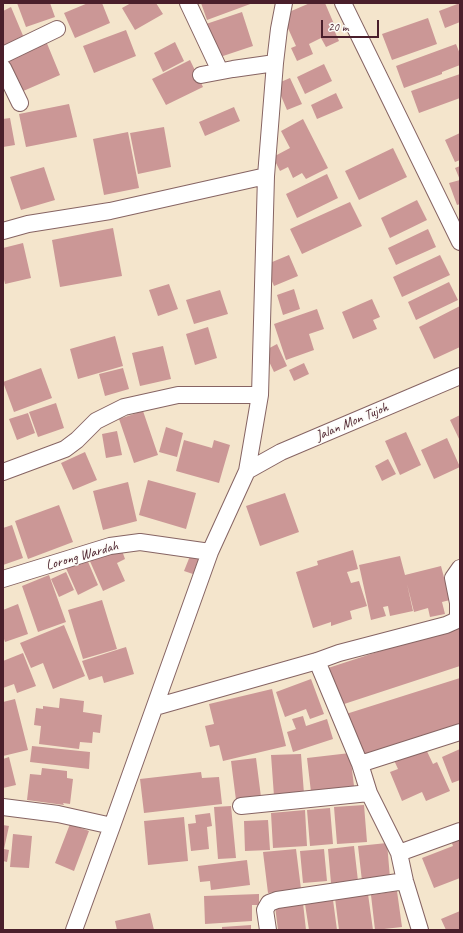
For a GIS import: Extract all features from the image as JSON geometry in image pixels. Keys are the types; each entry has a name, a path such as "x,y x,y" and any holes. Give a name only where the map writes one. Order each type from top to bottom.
{"street":[{"path":"188,3 220,71"},
{"path":"74,930 156,707 210,552 247,471 260,395 266,176 275,63 284,3"},
{"path":"343,3 460,242"},
{"path":"3,55 57,30"},
{"path":"201,75 275,63"},
{"path":"3,68 20,103"},
{"path":"3,231 28,224 110,211 266,176"},
{"name":"Jalan Mon Tujoh","path":"247,471 281,452 460,376"},
{"path":"3,472 65,449 77,440 96,421 124,407 178,395 260,395"},
{"name":"Lorong Wardah","path":"3,579 110,546 140,542 210,552"},
{"path":"156,707 317,661 339,653 446,626 455,621 458,616 458,603 453,578 460,568"},
{"path":"317,661 360,764 369,793 399,853 405,881 420,930"},
{"path":"360,764 460,732"},
{"path":"241,806 369,793"},
{"path":"3,807 58,814 112,826"},
{"path":"399,853 460,831"},
{"path":"268,930 265,910 269,903 277,900 405,881"}],"building":[{"path":"17,3 50,3 55,17 26,27"},
{"path":"88,3 102,3 110,23 75,38 64,13"},
{"path":"131,3 156,3 163,14 135,30 122,8"},
{"path":"201,3 253,3 207,20"},
{"path":"310,3 325,3 337,31 335,32 339,41 326,47 321,38 309,44 313,54 297,61 291,48 296,46 282,15"},
{"path":"460,3 460,22 445,28 439,11"},
{"path":"11,7 24,38 3,47 3,11"},
{"path":"242,12 253,46 217,58 206,24"},
{"path":"428,18 437,44 392,60 382,34"},
{"path":"126,30 136,56 94,73 83,46"},
{"path":"46,41 60,75 21,92 6,57"},
{"path":"175,42 184,61 163,72 154,53"},
{"path":"456,44 460,54 460,65 442,72 442,74 404,88 396,66"},
{"path":"190,60 203,87 166,105 152,79"},
{"path":"324,64 332,81 305,94 297,77"},
{"path":"460,74 460,98 419,113 411,91"},
{"path":"290,78 302,104 287,110 276,84"},
{"path":"336,93 343,108 317,119 311,105"},
{"path":"69,104 77,137 26,147 19,114"},
{"path":"234,107 240,121 205,136 199,122"},
{"path":"10,118 15,145 3,147 3,119"},
{"path":"303,119 328,168 306,179 302,173 293,178 288,167 280,171 273,157 290,148 281,131"},
{"path":"164,127 171,167 138,174 130,133"},
{"path":"128,132 139,188 104,195 93,139"},
{"path":"460,133 460,160 455,162 445,140"},
{"path":"393,148 407,177 359,200 345,171"},
{"path":"460,166 460,180 455,168"},
{"path":"44,167 55,200 21,210 10,177"},
{"path":"327,174 338,198 297,218 286,194"},
{"path":"460,180 460,204 457,205 449,183"},
{"path":"417,200 427,220 390,238 381,218"},
{"path":"350,202 362,226 302,254 290,229"},
{"path":"113,228 122,276 60,287 52,240"},
{"path":"428,229 436,247 396,265 388,248"},
{"path":"23,243 31,278 5,284 3,275 3,248"},
{"path":"289,255 298,276 274,286 265,265"},
{"path":"440,255 450,275 402,297 393,277"},
{"path":"449,282 458,300 416,320 408,302"},
{"path":"169,284 178,309 158,316 149,290"},
{"path":"294,289 300,309 283,315 277,295"},
{"path":"220,290 228,314 194,324 186,300"},
{"path":"372,299 380,317 373,320 377,329 353,339 342,312"},
{"path":"460,306 460,347 434,359 419,327"},
{"path":"317,309 324,329 309,334 314,350 286,360 274,324"},
{"path":"208,327 217,358 195,365 186,334"},
{"path":"115,336 123,366 78,379 70,349"},
{"path":"277,344 287,366 274,372 264,351"},
{"path":"163,346 171,379 140,386 132,353"},
{"path":"304,363 309,374 294,381 289,370"},
{"path":"41,368 52,398 14,412 3,382"},
{"path":"123,368 129,389 105,396 99,374"},
{"path":"56,403 64,428 38,437 29,412"},
{"path":"143,411 158,455 134,463 119,419"},
{"path":"28,413 35,433 17,440 9,419"},
{"path":"460,415 460,441 450,420"},
{"path":"166,427 183,433 177,457 159,452"},
{"path":"117,431 122,455 106,458 102,434"},
{"path":"406,432 421,465 400,475 385,441"},
{"path":"447,438 460,467 434,479 421,450"},
{"path":"184,440 212,448 214,440 230,445 219,483 176,471"},
{"path":"85,452 97,480 73,490 61,463"},
{"path":"388,459 396,474 382,481 375,466"},
{"path":"148,480 196,493 186,529 139,515"},
{"path":"128,482 137,521 103,530 93,491"},
{"path":"285,493 299,532 260,546 246,506"},
{"path":"59,505 73,542 28,559 15,521"},
{"path":"12,525 23,558 3,565 3,528"},
{"path":"120,545 125,559 117,563 125,581 103,591 89,559"},
{"path":"353,550 358,569 347,572 351,583 359,581 367,606 350,611 352,619 331,626 331,622 313,628 296,572 318,565 317,561"},
{"path":"192,551 200,555 193,574 184,571"},
{"path":"400,556 405,575 441,566 450,600 442,602 445,614 430,617 428,608 414,612 407,584 413,611 390,616 388,606 383,607 386,616 371,620 359,565"},
{"path":"86,557 98,585 78,595 65,566"},
{"path":"66,572 74,590 59,597 51,579"},
{"path":"49,575 66,622 38,632 22,586"},
{"path":"102,600 117,649 83,659 68,610"},
{"path":"18,604 28,634 5,642 3,636 3,610"},
{"path":"64,625 85,676 53,689 43,663 31,668 20,643"},
{"path":"460,625 460,666 338,706 325,669"},
{"path":"126,647 134,674 104,683 102,676 89,680 82,661"},
{"path":"23,653 36,686 17,693 14,684 3,688 3,661"},
{"path":"460,678 460,725 360,756 346,714"},
{"path":"311,679 324,714 310,719 306,709 285,717 276,692"},
{"path":"272,689 286,746 223,761 219,745 210,747 205,726 214,724 209,704"},
{"path":"60,698 84,701 83,712 102,715 100,733 93,732 92,743 80,742 79,749 39,744 41,726 34,725 36,708 43,709 43,706 59,708"},
{"path":"15,699 28,750 3,756 3,702"},
{"path":"303,716 306,726 327,719 333,739 293,752 287,732 296,729 292,719"},
{"path":"424,745 433,764 437,762 450,791 426,801 422,792 402,801 390,772 398,769 393,758"},
{"path":"32,746 90,752 89,769 30,762"},
{"path":"460,749 460,780 452,783 442,757"},
{"path":"350,753 354,786 311,792 307,758"},
{"path":"301,754 304,794 274,796 271,755"},
{"path":"9,757 16,785 3,788 3,759"},
{"path":"256,758 261,797 236,800 231,761"},
{"path":"42,768 67,771 67,778 73,779 70,804 63,803 64,805 27,800 30,774 41,775"},
{"path":"201,772 202,778 219,777 222,804 144,813 140,779"},
{"path":"364,805 367,842 337,844 334,807"},
{"path":"231,806 236,858 218,859 214,807"},
{"path":"330,808 333,844 310,846 307,810"},
{"path":"305,810 307,846 273,848 271,813"},
{"path":"210,813 212,826 207,827 209,849 191,851 188,824 196,823 195,815"},
{"path":"184,817 188,861 148,865 144,821"},
{"path":"268,820 270,850 245,851 244,821"},
{"path":"70,824 89,831 74,871 55,863"},
{"path":"3,825 9,826 4,849 9,850 7,862 3,861"},
{"path":"13,834 32,836 29,868 10,867"},
{"path":"460,834 460,878 434,888 422,858 453,846 450,838"},
{"path":"387,843 390,878 362,881 358,846"},
{"path":"354,846 358,881 331,883 328,849"},
{"path":"296,849 301,889 268,893 263,852"},
{"path":"324,849 327,881 303,883 300,851"},
{"path":"247,860 250,885 211,890 210,881 200,882 198,866"},
{"path":"397,891 402,927 375,930 371,895"},
{"path":"259,894 259,905 252,905 252,921 205,924 204,896"},
{"path":"368,894 373,930 339,930 335,898"},
{"path":"333,900 337,930 309,930 305,904"},
{"path":"303,903 306,930 278,930 275,906"},
{"path":"460,911 460,930 446,930 441,919"},
{"path":"150,913 154,930 117,930 115,921"},
{"path":"251,925 251,930 222,930 222,927"}]}
